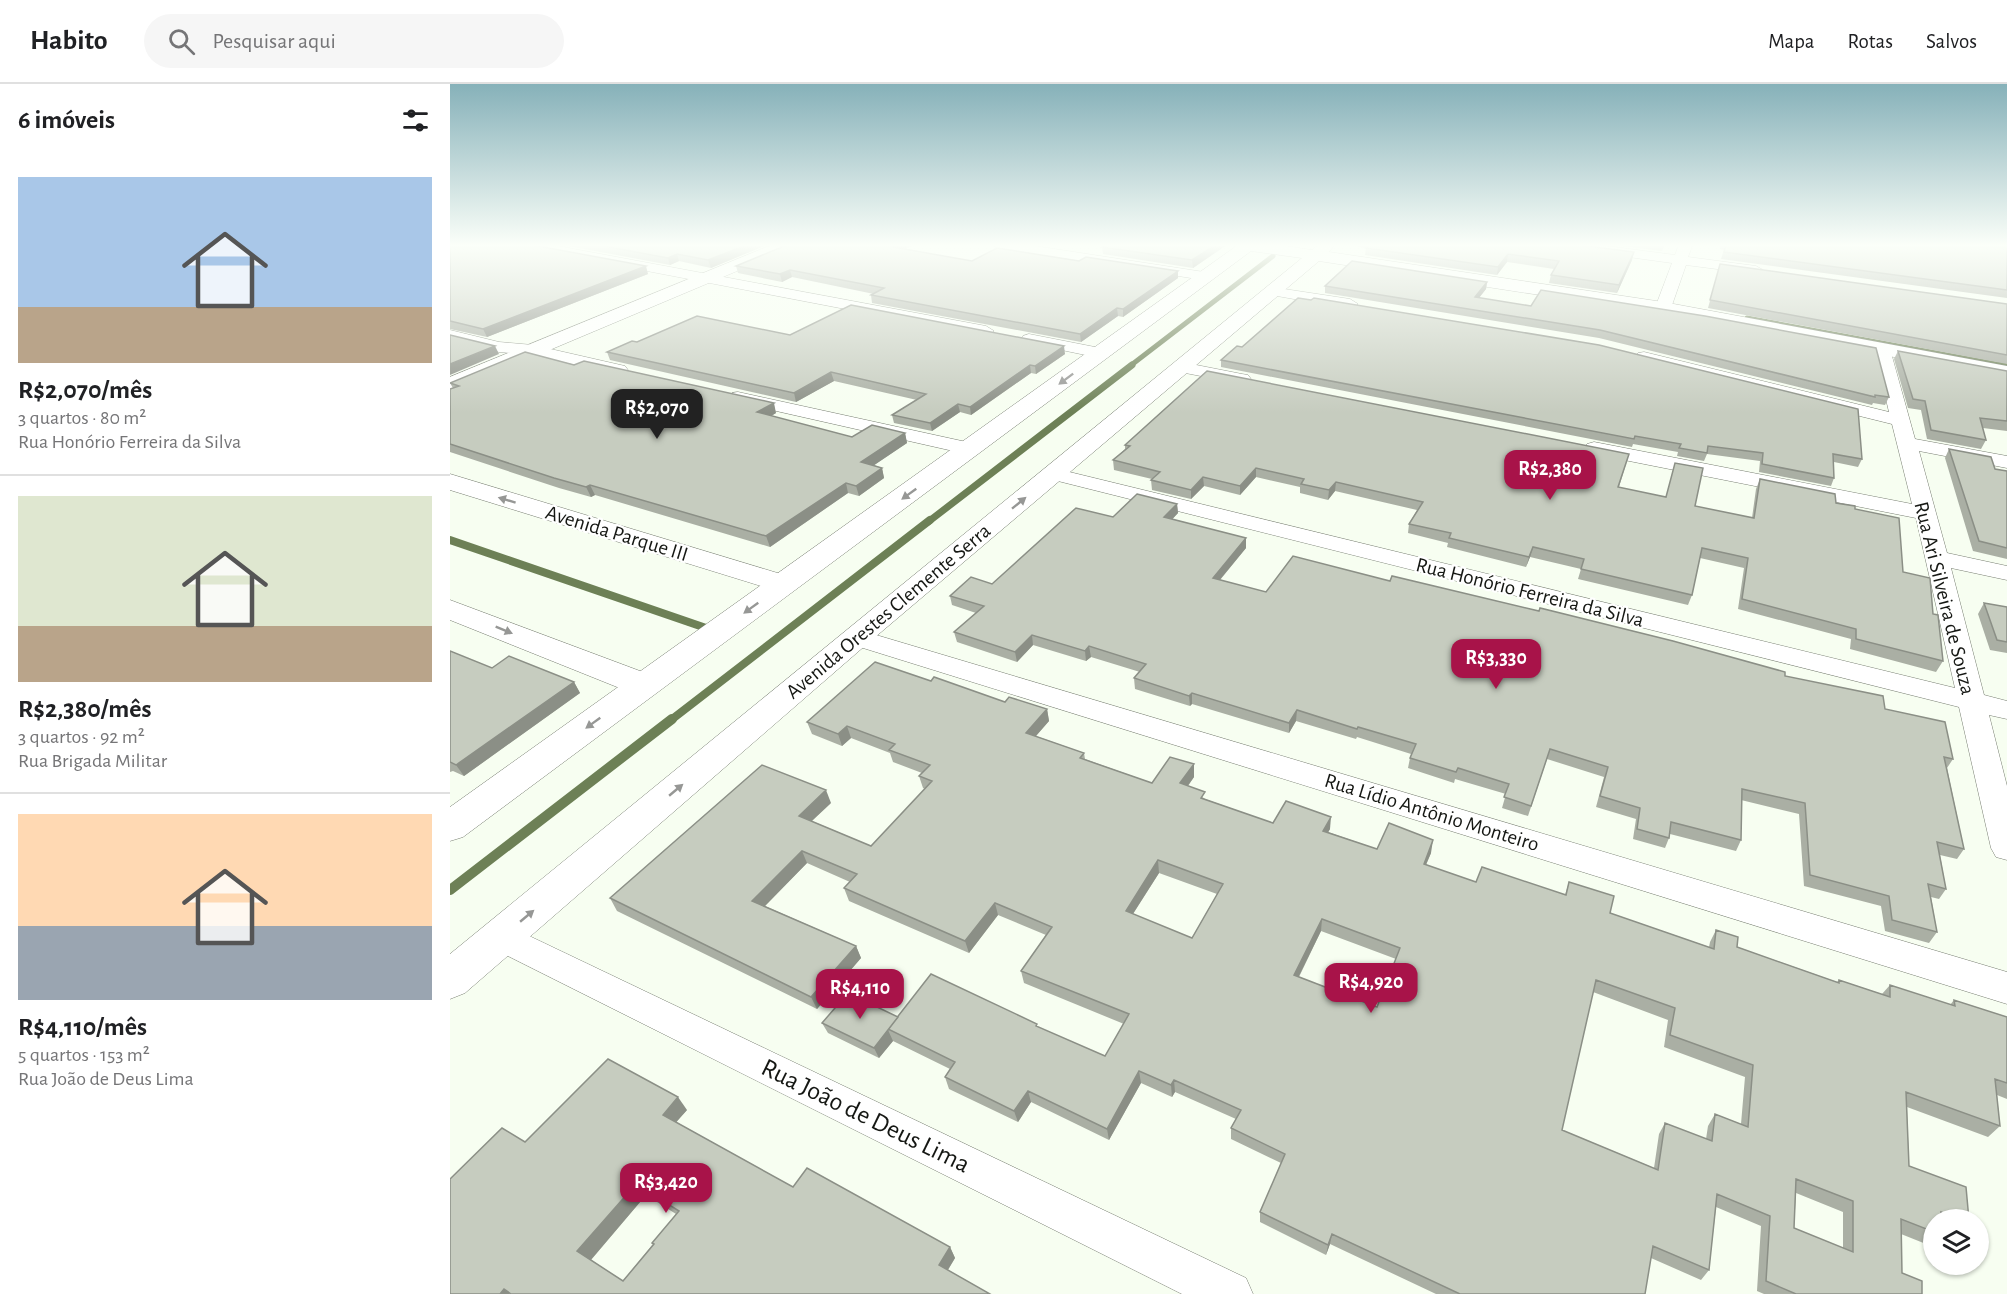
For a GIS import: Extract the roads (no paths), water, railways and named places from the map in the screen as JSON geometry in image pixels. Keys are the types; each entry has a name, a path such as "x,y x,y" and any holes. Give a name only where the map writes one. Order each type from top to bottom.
{"main road":[{"path":"450,367 610,300"},
{"path":"450,385 652,300"},
{"path":"450,827 971,449 1171,300"},
{"name":"Avenida Orestes Clemente Serra","path":"450,980 1260,300"},
{"path":"1650,300 2007,357"},
{"path":"1665,303 1882,349 2007,372"},
{"name":"Avenida Parque III","path":"450,482 784,584"},
{"path":"450,609 644,685"}],"street":[{"path":"829,300 996,333"},
{"path":"1330,300 1365,306"},
{"path":"450,335 499,347 533,350 636,374"},
{"path":"1019,338 1100,353"},
{"name":"Rua Ari Silveira de Souza","path":"1882,349 1908,443 1923,513 1937,558 1969,699 2007,848"},
{"path":"1632,353 1900,420"},
{"path":"1181,367 1262,383"},
{"path":"717,392 971,449"},
{"path":"1908,443 2007,462"},
{"path":"1575,445 1923,513"},
{"name":"Rua Honório Ferreira da Silva","path":"1053,474 2007,710"},
{"path":"1937,558 2007,573"},
{"name":"Rua Lídio Antônio Monteiro","path":"856,637 2007,988"},
{"name":"Rua João de Deus Lima","path":"502,937 1230,1294"}],"waterway":[{"path":"1130,366 1215,300"},
{"path":"1747,318 2007,366 2001,365"},
{"path":"928,522 1132,365"},
{"path":"671,720 930,520"},
{"path":"450,540 706,628"},
{"path":"450,890 672,719"}]}
